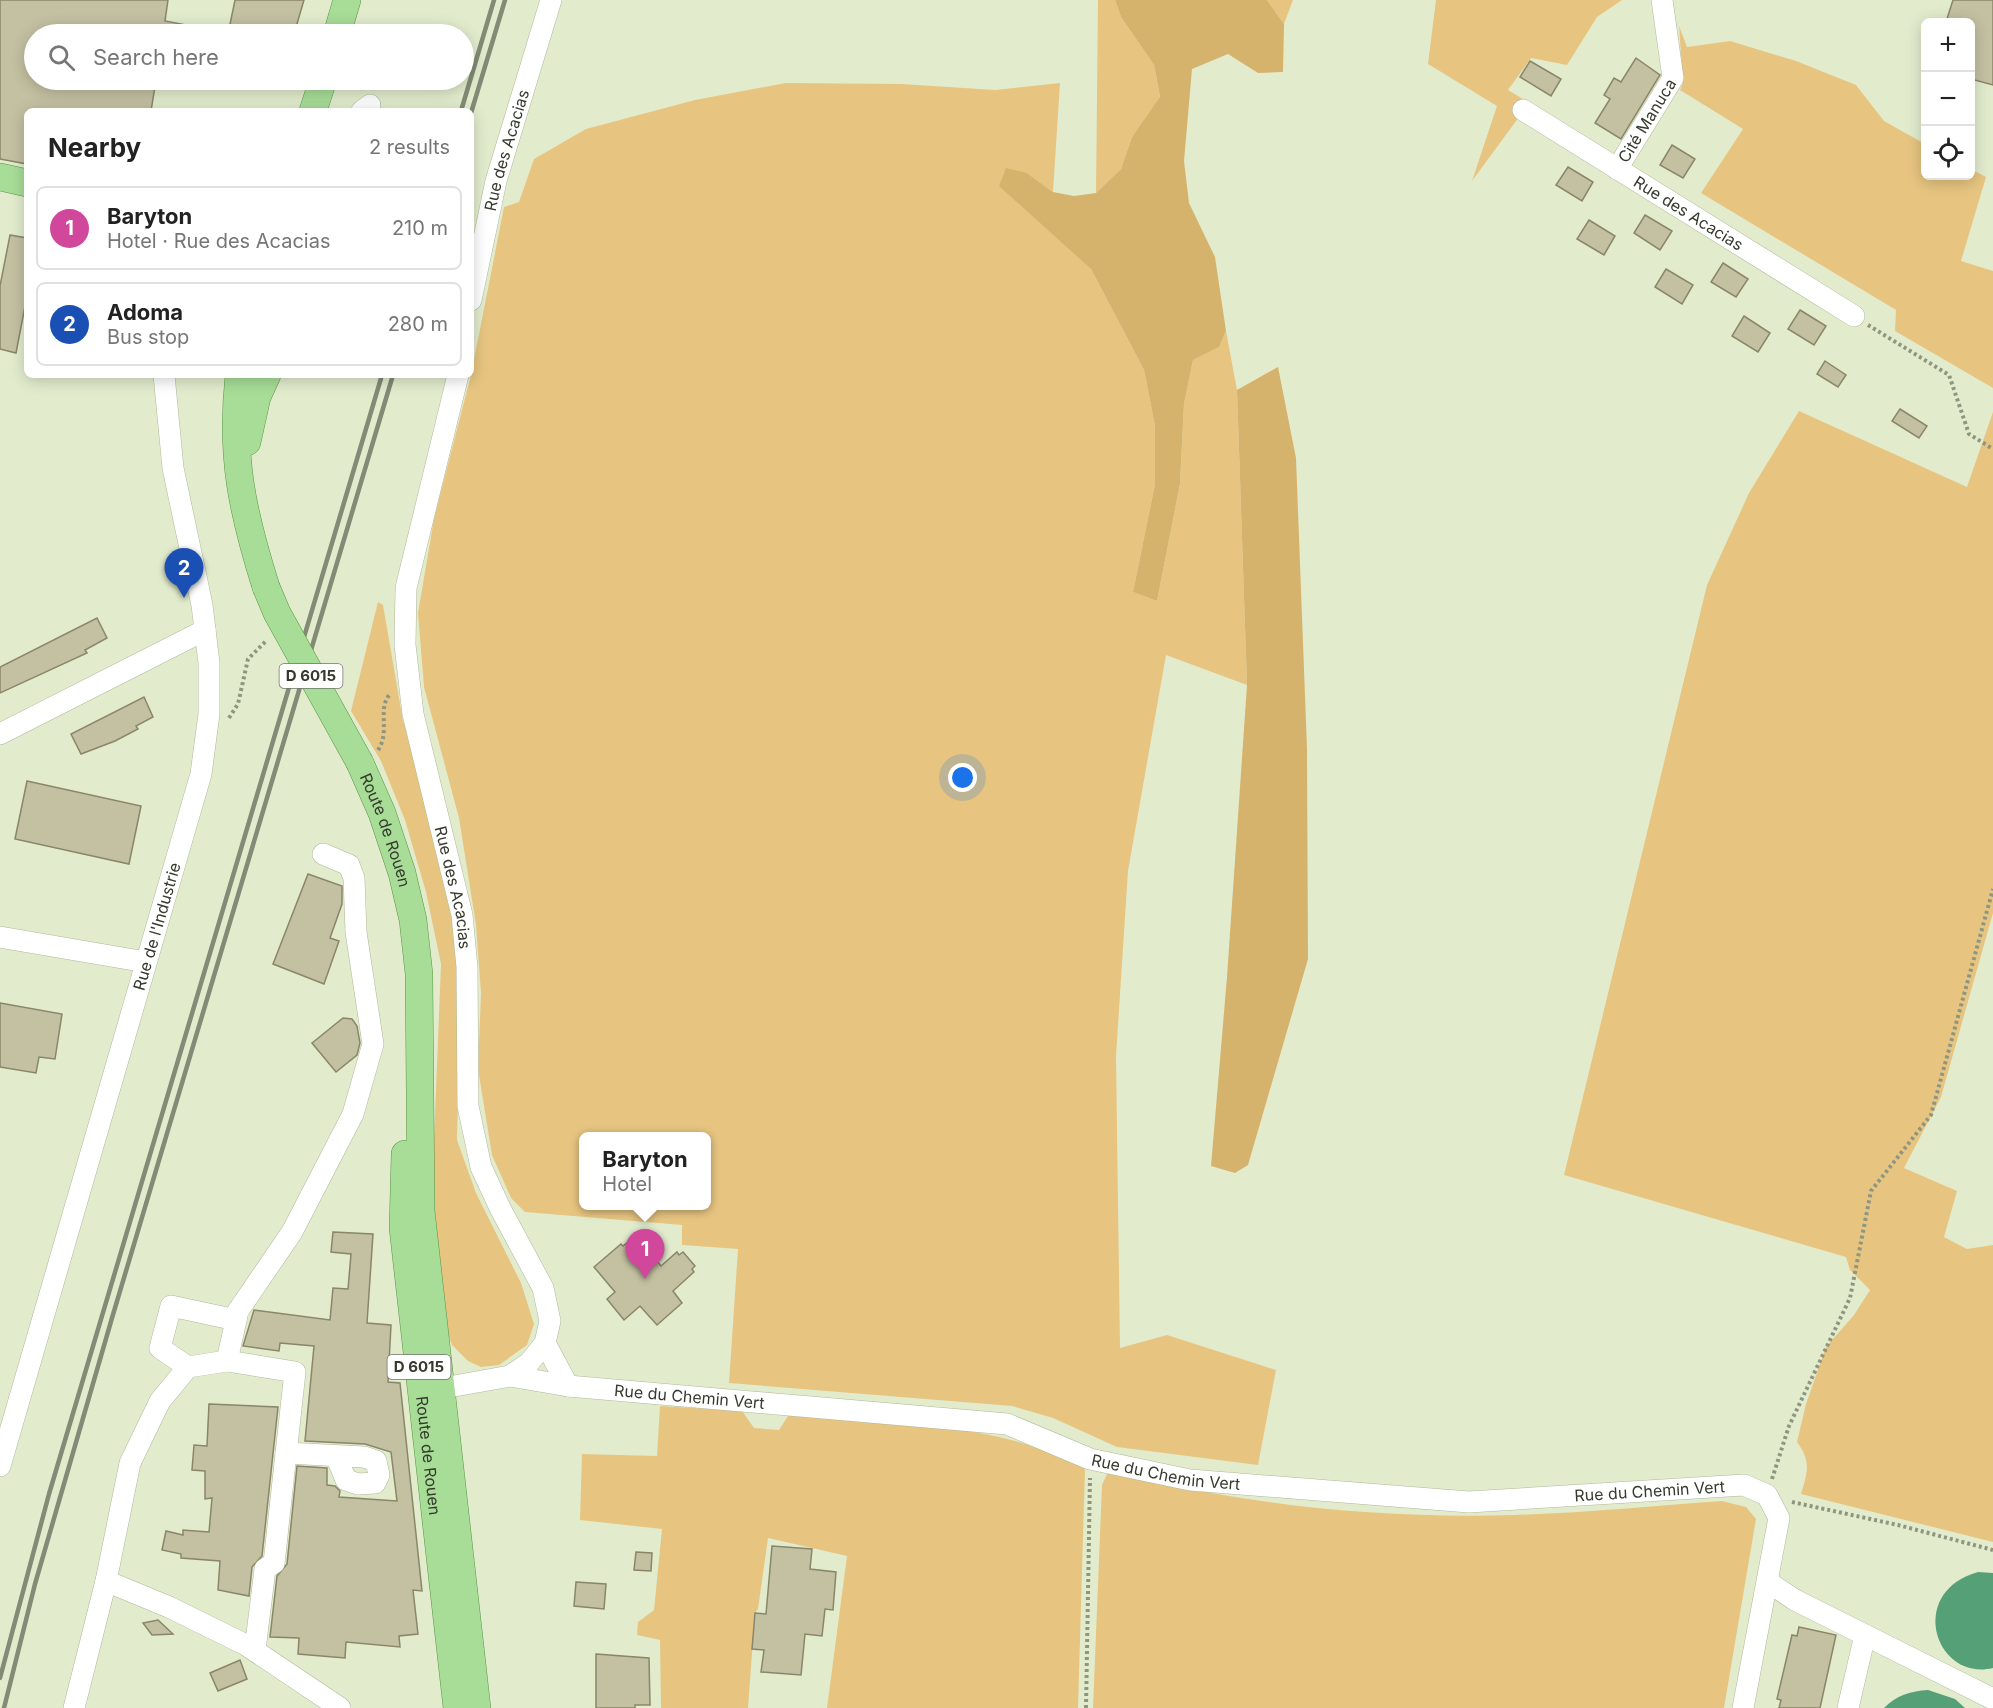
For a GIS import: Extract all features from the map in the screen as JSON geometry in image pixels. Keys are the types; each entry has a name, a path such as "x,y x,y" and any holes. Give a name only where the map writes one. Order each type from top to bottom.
{"main road":[{"path":"340,24 347,0"},
{"path":"314,108 320,90"},
{"path":"0,177 24,182"},
{"name":"Route de Rouen","path":"239,378 235,435 238,481 248,528 266,587 277,613 366,760 402,873 414,931 419,974 420,1025 404,1162 402,1206 432,1390 454,1587 477,1708"},
{"path":"238,481 257,397 266,378"},
{"name":"Route de Rouen","path":"454,1587 457,1708"}],"street":[{"name":"Rue des Acacias","path":"474,286 496,181 551,0"},
{"name":"Cité Manuca","path":"1617,169 1673,78 1662,0"},
{"name":"Rue des Acacias","path":"1523,110 1854,316"},
{"name":"Rue de l'Industrie","path":"0,1466 201,774 209,714 209,663 205,630 173,468 164,378"},
{"name":"Rue des Acacias","path":"457,378 406,588 405,645 413,714 462,915 467,967 468,1106 481,1167 501,1210 543,1288 550,1321 545,1343"},
{"path":"0,734 205,630"},
{"path":"227,1361 238,1311 292,1232 353,1114 373,1044 356,932 354,878 350,865 323,854"},
{"path":"0,937 146,962"},
{"path":"188,1367 160,1348 171,1306 236,1320"},
{"path":"510,1376 529,1363 545,1343 568,1386"},
{"path":"74,1708 106,1581 130,1463 160,1401 188,1367 227,1361 295,1372 274,1563 265,1569 255,1650"},
{"name":"Rue du Chemin Vert","path":"432,1390 510,1376 568,1386 1007,1424 1090,1459 1190,1480 1469,1502 1744,1485 1767,1495"},
{"path":"286,1453 336,1456"},
{"path":"1743,1708 1779,1518 1767,1495"},
{"path":"106,1581 169,1606 255,1650 340,1708"},
{"path":"1768,1581 1795,1600 1991,1702"},
{"path":"1848,1708 1864,1635"}],"path":[{"path":"1854,316 1949,375 1969,434 1993,449"},
{"path":"226,723 237,704 248,659 266,644 266,635"},
{"path":"366,760 381,747 385,725 383,705"},
{"path":"1993,889 1931,1115 1871,1191 1850,1298 1789,1426 1767,1495 1993,1550"},
{"path":"1086,1708 1092,1509 1090,1459"}],"shaded area":[{"path":"1098,0 1115,0 1121,17 1154,65 1160,98 1132,137 1121,169 1096,193"},
{"path":"1115,0 1267,0 1284,24 1283,72 1258,73 1228,54 1192,69 1184,161 1189,203 1215,257 1226,331 1219,347 1193,360 1184,404 1180,484 1157,601 1133,592 1155,484 1155,426 1144,370 1091,269 999,186 1006,168 1027,173 1053,192 1074,196 1096,193 1121,169 1132,137 1160,97 1154,65 1121,17"},
{"path":"1267,0 1293,0 1284,24"},
{"path":"1436,0 1622,0 1597,17 1567,65 1531,58 1508,90 1523,99 1519,117 1472,181 1497,106 1428,64"},
{"path":"1679,26 1687,47 1730,41 1796,61 1856,85 1884,121 1921,142 1921,180 1975,180 1975,171 1986,177 1961,261 1993,271 1993,388 1895,331 1896,310 1701,193 1743,129 1680,90 1683,83"},
{"path":"786,83 902,84 995,90 1060,83 1053,192 1027,173 1065,244 1091,269 1144,370 1155,426 1155,484 1133,592 1157,601 1180,484 1184,404 1193,360 1219,347 1226,331 1237,390 1247,685 1166,655 1128,871 1116,1056 1120,1348 1167,1335 1276,1370 1258,1465 1117,1447 1053,1418 1012,1406 729,1383 738,1249 682,1245 682,1225 525,1212 511,1198 492,1155 478,1069 481,993 476,925 459,818 424,687 418,613 434,519 470,378 474,378 474,360 504,207 519,202 534,159 586,129 695,100"},
{"path":"1278,367 1296,458 1307,748 1308,959 1248,1165 1235,1173 1211,1166 1227,977 1247,685 1237,390"},
{"path":"1799,411 1967,487 1993,412 1993,913 1941,1097 1904,1168 1957,1191 1944,1237 1967,1249 1993,1245 1993,1542 1801,1494 1807,1466 1805,1455 1797,1442 1806,1404 1826,1347 1854,1315 1870,1290 1850,1270 1846,1257 1564,1175 1707,585 1749,493"},
{"path":"378,602 383,605 403,721 417,759 447,875 461,976 457,1140 476,1193 521,1283 534,1324 527,1345 499,1365 481,1367 468,1361 452,1345 445,1326 432,1190 441,964 426,892 405,820 381,761 351,711"},
{"path":"660,1406 742,1411 754,1428 779,1430 788,1416 802,1416 971,1431 1040,1449 1085,1469 1078,1708 827,1708 847,1556 768,1538 758,1609 755,1613 748,1708 661,1708 660,1640 637,1635 638,1622 654,1610 662,1529 580,1520 582,1454 657,1456"},
{"path":"1109,1470 1158,1482 1259,1501 1412,1515 1514,1515 1722,1501 1746,1507 1756,1519 1724,1708 1093,1708 1102,1485"},
{"path":"1978,1572 1993,1573 1993,1668 1973,1669 1956,1662 1944,1649 1937,1633 1936,1615 1942,1597 1956,1582"},
{"path":"1928,1690 1955,1699 1965,1708 1884,1708 1904,1694"}],"building":[{"path":"0,0 168,0 165,21 181,24 24,24 24,90 154,90 151,108 24,108 24,163 0,159"},
{"path":"235,0 304,0 297,24 230,24"},
{"path":"1953,0 1993,0 1993,85 1975,80 1975,18 1947,18"},
{"path":"1636,58 1660,75 1621,139 1595,123 1610,99 1604,95 1614,78 1621,82"},
{"path":"1530,61 1561,79 1551,96 1520,77"},
{"path":"1672,145 1695,159 1683,178 1660,165"},
{"path":"1568,167 1593,182 1582,201 1556,185"},
{"path":"1645,215 1672,231 1660,250 1634,233"},
{"path":"1589,220 1615,236 1604,255 1577,239"},
{"path":"10,235 24,237 24,312 16,353 0,349 0,286"},
{"path":"1723,263 1748,279 1736,297 1711,282"},
{"path":"1666,269 1693,285 1682,304 1655,287"},
{"path":"1800,310 1826,326 1814,345 1788,329"},
{"path":"1744,316 1770,333 1758,352 1732,336"},
{"path":"1825,361 1846,375 1838,387 1817,374"},
{"path":"1900,409 1927,426 1919,438 1892,421"},
{"path":"97,618 107,638 85,650 87,653 0,693 0,667"},
{"path":"144,697 153,717 136,726 138,729 115,741 81,754 71,734"},
{"path":"27,781 141,806 129,864 15,839"},
{"path":"308,874 342,886 342,904 330,938 339,941 324,984 273,964"},
{"path":"0,1003 62,1014 55,1059 39,1057 36,1073 0,1067"},
{"path":"343,1018 352,1019 357,1026 360,1043 357,1055 336,1072 312,1043"},
{"path":"333,1232 373,1234 367,1323 391,1325 388,1382 400,1383 422,1591 413,1590 418,1634 399,1636 400,1647 346,1642 345,1658 298,1654 299,1638 270,1637 277,1576 287,1564 297,1466 327,1468 327,1485 335,1486 340,1491 339,1497 397,1501 391,1452 365,1444 305,1441 314,1346 280,1343 279,1351 243,1346 254,1310 330,1320 333,1288 348,1289 351,1254 331,1252"},
{"path":"636,1235 661,1266 677,1252 679,1255 683,1252 695,1266 692,1269 694,1272 673,1291 682,1303 657,1325 640,1306 624,1320 607,1299 615,1292 594,1267 621,1244 623,1246"},
{"path":"209,1404 278,1407 262,1556 252,1567 249,1596 218,1590 220,1561 181,1558 181,1554 162,1550 166,1531 183,1535 183,1530 209,1532 212,1498 205,1499 205,1471 192,1470 194,1445 207,1446"},
{"path":"772,1546 812,1549 810,1569 836,1572 833,1610 825,1609 822,1636 805,1634 801,1675 761,1672 764,1650 752,1649 755,1613 766,1614"},
{"path":"636,1552 652,1553 651,1571 634,1570"},
{"path":"576,1582 606,1584 604,1609 574,1606"},
{"path":"158,1620 173,1634 152,1635 143,1623"},
{"path":"1799,1627 1836,1635 1820,1708 1779,1708 1781,1700 1777,1699 1792,1635 1797,1636"},
{"path":"596,1654 649,1658 650,1705 635,1705 635,1708 596,1708"},
{"path":"240,1660 247,1679 218,1691 210,1673"}],"railway":[{"path":"474,67 494,0"},
{"path":"473,108 505,0"},
{"path":"462,108 467,90"},
{"path":"0,1678 49,1494 381,378"},
{"path":"4,1708 35,1584 112,1318 392,378"}],"place":[{"name":"Adoma","path":"184,598"},
{"name":"Baryton","path":"645,1279"}]}
